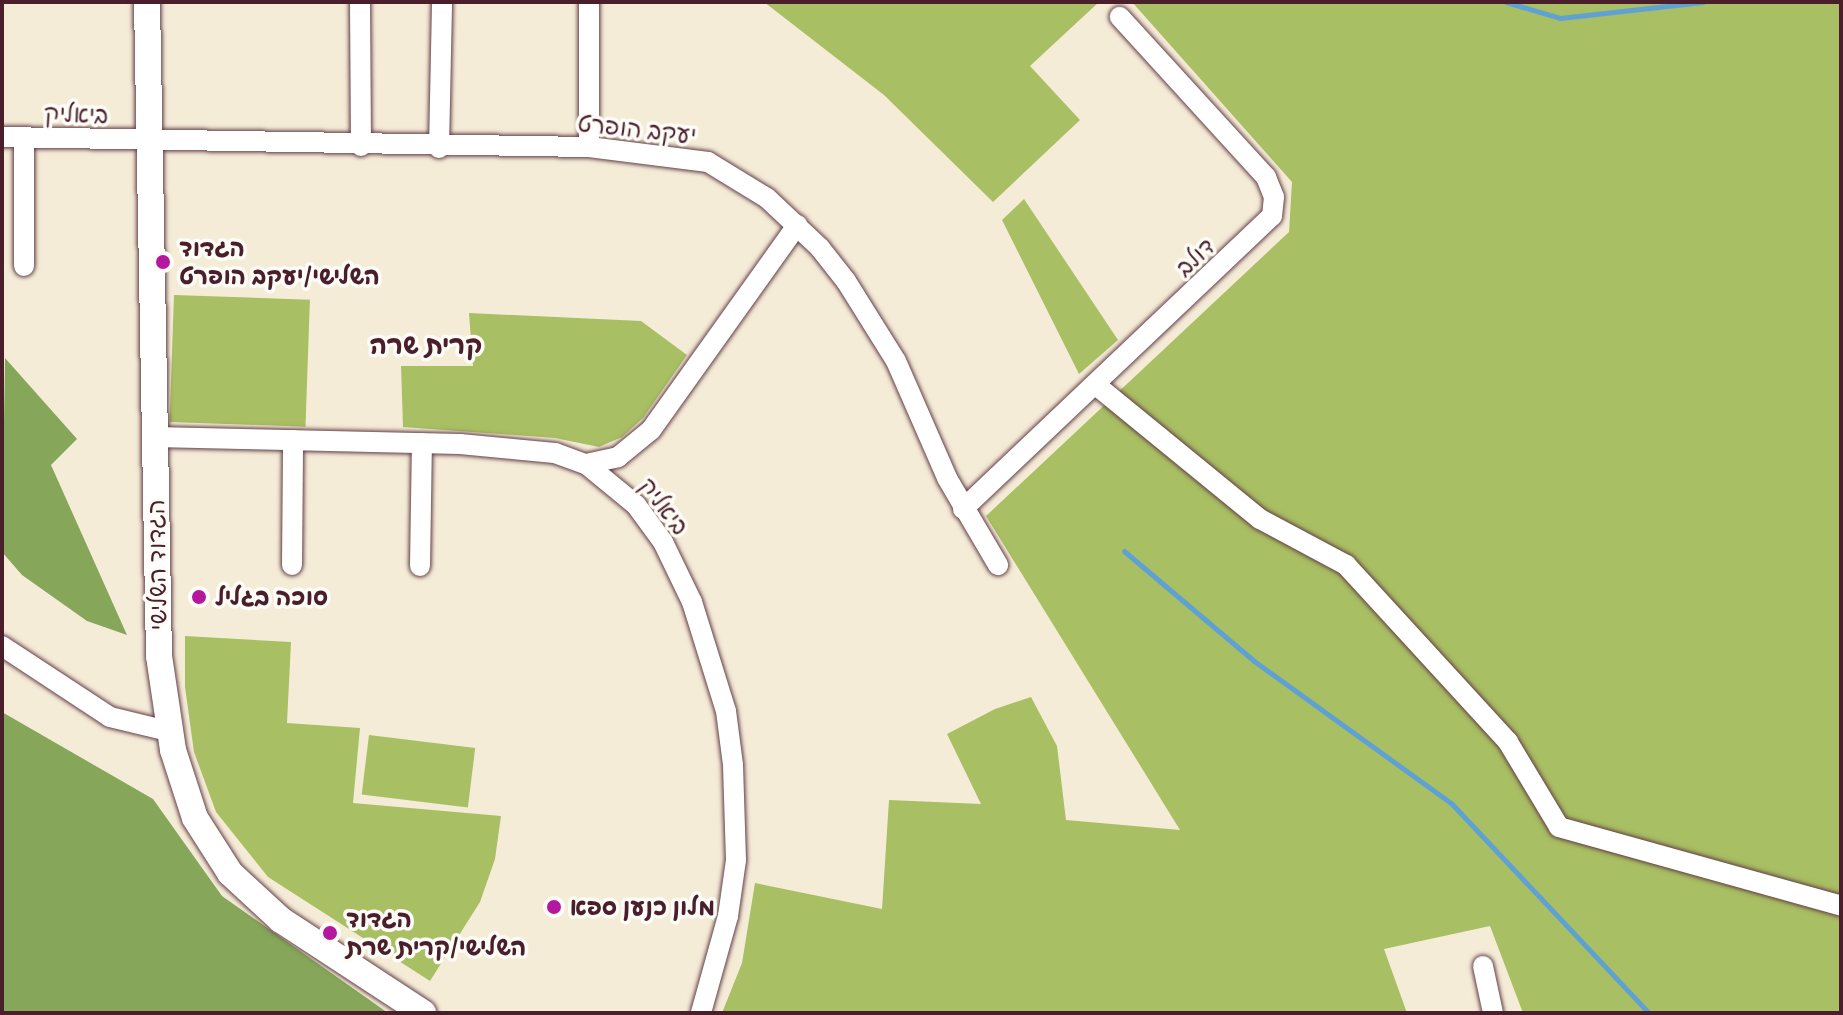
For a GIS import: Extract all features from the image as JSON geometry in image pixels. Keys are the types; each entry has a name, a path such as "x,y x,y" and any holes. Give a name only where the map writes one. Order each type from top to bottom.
{"street":[{"name":"הגדוד השלישי","path":"147,2 159,656 168,731 195,818 230,873 281,920 423,1013"},
{"path":"360,2 361,146"},
{"path":"439,148 442,2"},
{"path":"589,2 589,147"},
{"name":"דולב","path":"963,509 1255,237 1272,216 1274,197 1248,155 1120,17"},
{"name":"ביאליק","path":"2,137 149,142"},
{"path":"24,138 24,266"},
{"name":"יעקב הופרט","path":"149,142 439,148 589,147 708,162 756,191 797,225 846,281 896,361 963,509 998,565"},
{"path":"586,464 618,457 651,430 797,225"},
{"path":"1096,385 1260,519 1346,565 1508,742 1559,827 1841,906"},
{"name":"ביאליק","path":"155,437 422,443 555,453 586,464 636,505 663,542 692,602 726,711 736,860 722,942 701,1013"},
{"path":"292,565 293,440"},
{"path":"420,566 422,443"},
{"path":"2,646 110,717 168,731"},
{"path":"1483,966 1493,1013"}],"green space":[{"path":"764,2 1099,2 1030,66 1080,120 993,202 884,95"},
{"path":"1132,2 1841,2 1841,1013 1523,1013 1490,926 1384,949 1407,1013 722,1013 742,963 755,883 882,909 889,800 981,804 947,734 995,709 1031,697 1057,746 1066,820 1180,830 986,516 1289,232 1292,182"},
{"path":"1024,199 1118,340 1079,374 1002,220"},
{"path":"174,295 310,300 305,427 170,422"},
{"path":"469,313 641,321 687,355 643,418 622,437 599,447 555,438 403,427 401,366 473,366"},
{"path":"5,358 77,439 51,465 127,635 87,621 22,575 2,552"},
{"path":"185,636 291,642 287,723 360,728 353,803 501,816 495,859 480,902 430,981 268,877 216,812 194,752 185,687"},
{"path":"2,712 153,799 222,896 388,1013 2,1013"},
{"path":"369,735 475,748 468,808 362,795"}],"waterway":[{"path":"1506,2 1560,18 1703,2"},
{"path":"1124,551 1254,661 1452,804 1649,1013"}],"place":[{"name":"הגדוד השלישי/יעקב הופרט","path":"163,262"},
{"name":"סוכה בגליל","path":"199,597"},
{"name":"מלון כנען ספא","path":"554,907"},
{"name":"הגדוד השלישי/קרית שרת","path":"330,933"}],"district":[{"name":"קרית שרה","path":"426,345"}]}
